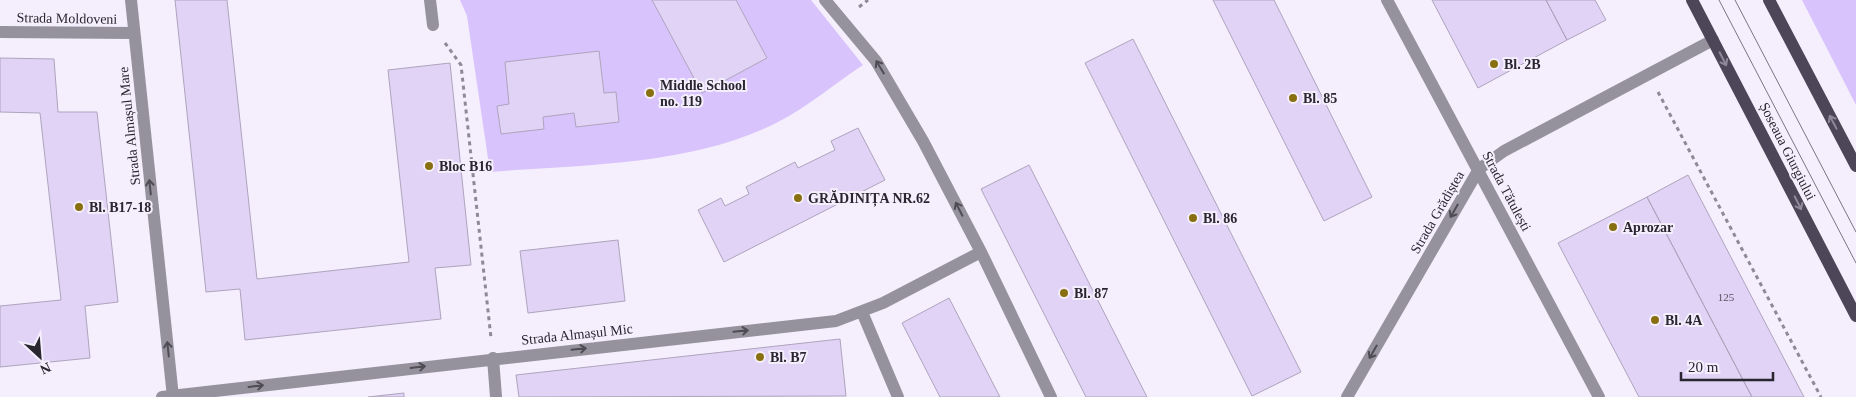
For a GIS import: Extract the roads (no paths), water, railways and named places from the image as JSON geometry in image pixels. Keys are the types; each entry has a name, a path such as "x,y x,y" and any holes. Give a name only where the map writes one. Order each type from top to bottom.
{"main road":[{"name":"Șoseaua Giurgiului","path":"1692,0 1856,316"},
{"path":"1769,0 1856,166"}],"street":[{"name":"Strada Almașul Mare","path":"131,0 169,397"},
{"path":"430,0 433,25"},
{"path":"825,0 876,61 934,161 981,252 1051,397"},
{"name":"Strada Tătulești","path":"1387,0 1600,397"},
{"name":"Strada Moldoveni","path":"0,32 134,33"},
{"name":"Strada Grădiștea","path":"1347,397 1479,169 1504,150 1713,40"},
{"name":"Strada Almașul Mic","path":"169,397 493,358 836,321 862,312 910,290 981,252"},
{"path":"862,312 898,397"},
{"path":"493,358 496,397"}],"tram line":[{"path":"1719,0 1856,263"},
{"path":"1735,0 1856,232"}],"place":[{"name":"Bl. 2B","path":"1494,64"},
{"name":"Middle School no. 119","path":"650,93"},
{"name":"Bl. 85","path":"1293,98"},
{"name":"Bloc B16","path":"429,166"},
{"name":"GRĂDINIȚA NR.62","path":"798,198"},
{"name":"Bl. B17-18","path":"79,207"},
{"name":"Bl. 86","path":"1193,218"},
{"name":"Aprozar","path":"1613,227"},
{"name":"Bl. 87","path":"1064,293"},
{"name":"Bl. 4A","path":"1655,320"},
{"name":"Bl. B7","path":"760,357"}]}
